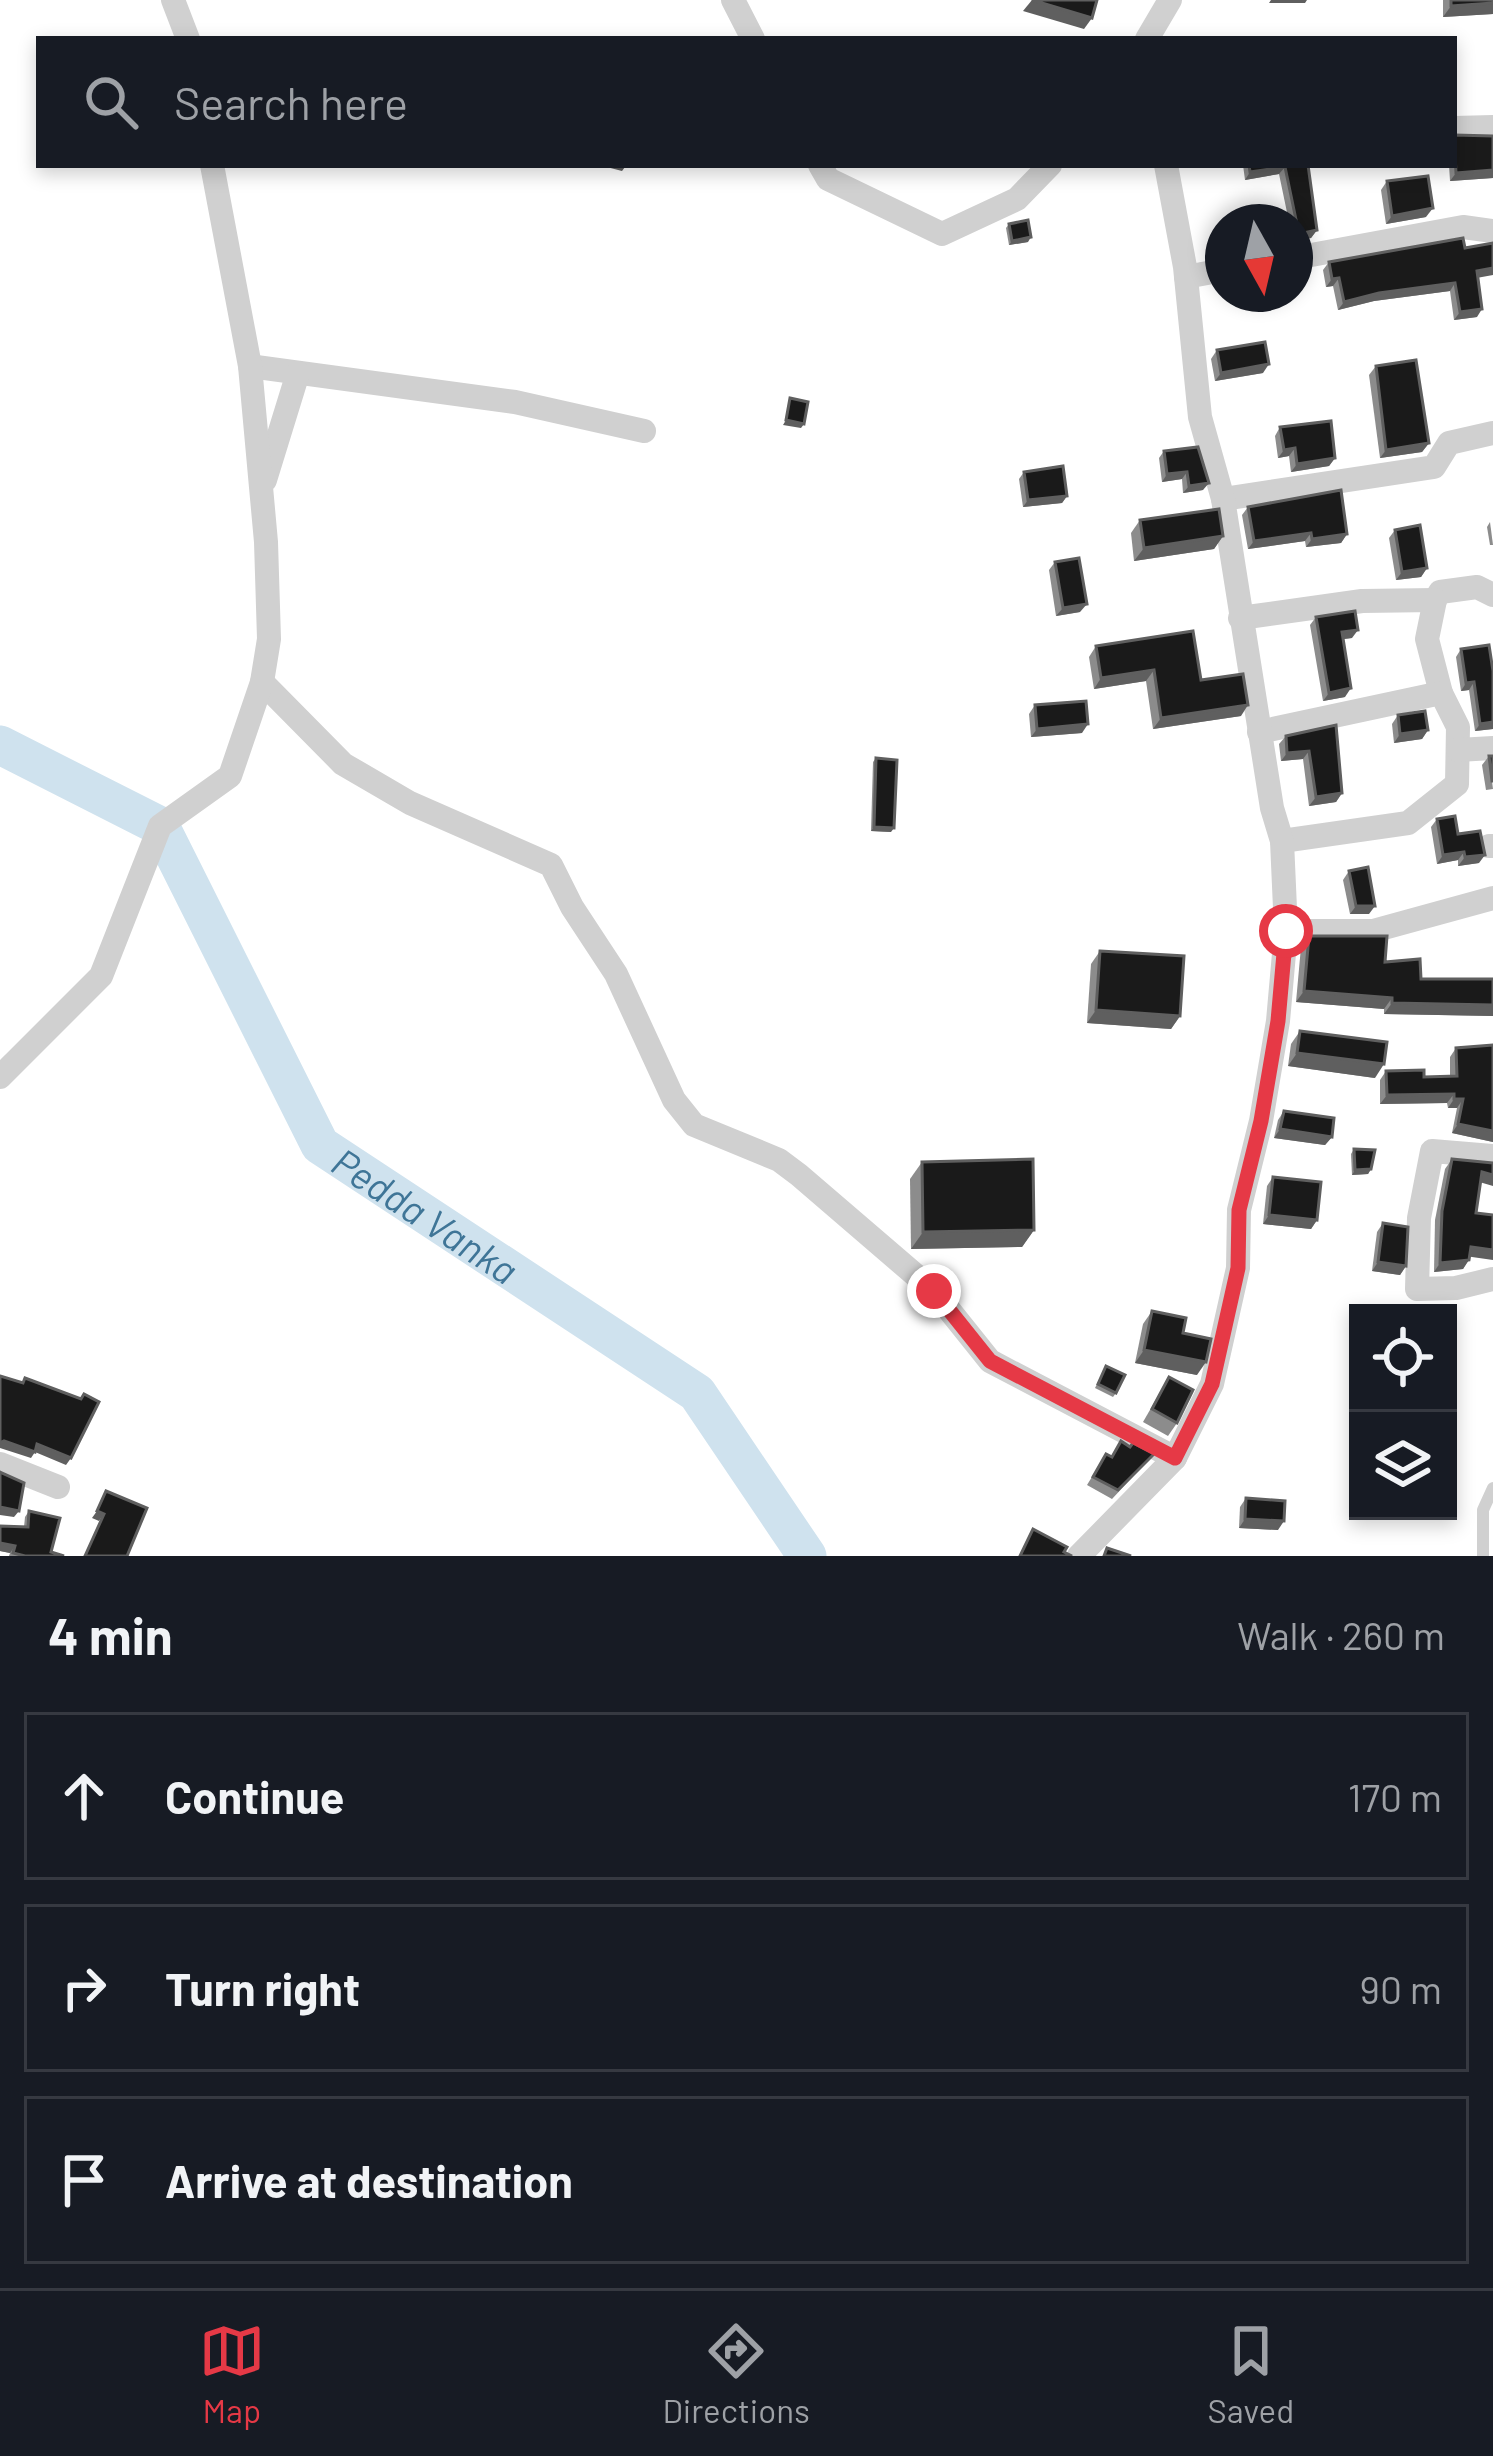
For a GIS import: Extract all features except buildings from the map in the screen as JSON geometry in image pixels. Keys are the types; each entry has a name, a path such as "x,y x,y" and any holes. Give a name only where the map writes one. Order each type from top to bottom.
{"street":[{"path":"173,0 187,36"},
{"path":"733,0 751,36"},
{"path":"1149,36 1170,0"},
{"path":"1457,128 1493,128"},
{"path":"0,1077 101,976 160,826 230,776 262,682 269,639 266,542 250,366 213,168"},
{"path":"822,168 827,179 942,235 1017,199 1047,168"},
{"path":"1079,1556 1175,1458 1212,1384 1238,1268 1239,1210 1275,1041 1286,931 1282,841 1272,808 1223,499 1200,417 1186,277 1167,168"},
{"path":"1313,255 1463,227 1493,231"},
{"path":"1186,277 1205,273"},
{"path":"250,366 515,402 644,431"},
{"path":"260,494 298,373"},
{"path":"1223,499 1435,467 1449,443 1493,433"},
{"path":"1282,841 1408,823 1457,784 1458,727 1441,693 1427,639 1440,592 1477,587 1493,595"},
{"path":"1240,618 1362,601 1435,599"},
{"path":"262,682 343,764 410,803 551,865 616,974 674,1100 694,1125 779,1160 799,1175 934,1291 990,1361 1175,1458"},
{"path":"1259,732 1441,693"},
{"path":"1457,750 1493,748"},
{"path":"1286,931 1373,932 1493,898"},
{"path":"1493,1156 1432,1151 1419,1218 1417,1289 1456,1288 1493,1279"},
{"path":"0,1464 58,1487"}],"lane":[{"path":"1483,1556 1483,1510 1493,1488"}],"waterway":[{"name":"Pedda Vanka","path":"0,745 160,826 320,1145 697,1393 807,1556"}],"route":[{"path":"934,1291 990,1361 1175,1458 1212,1384 1238,1268 1239,1210 1278,1021 1286,931"}]}
